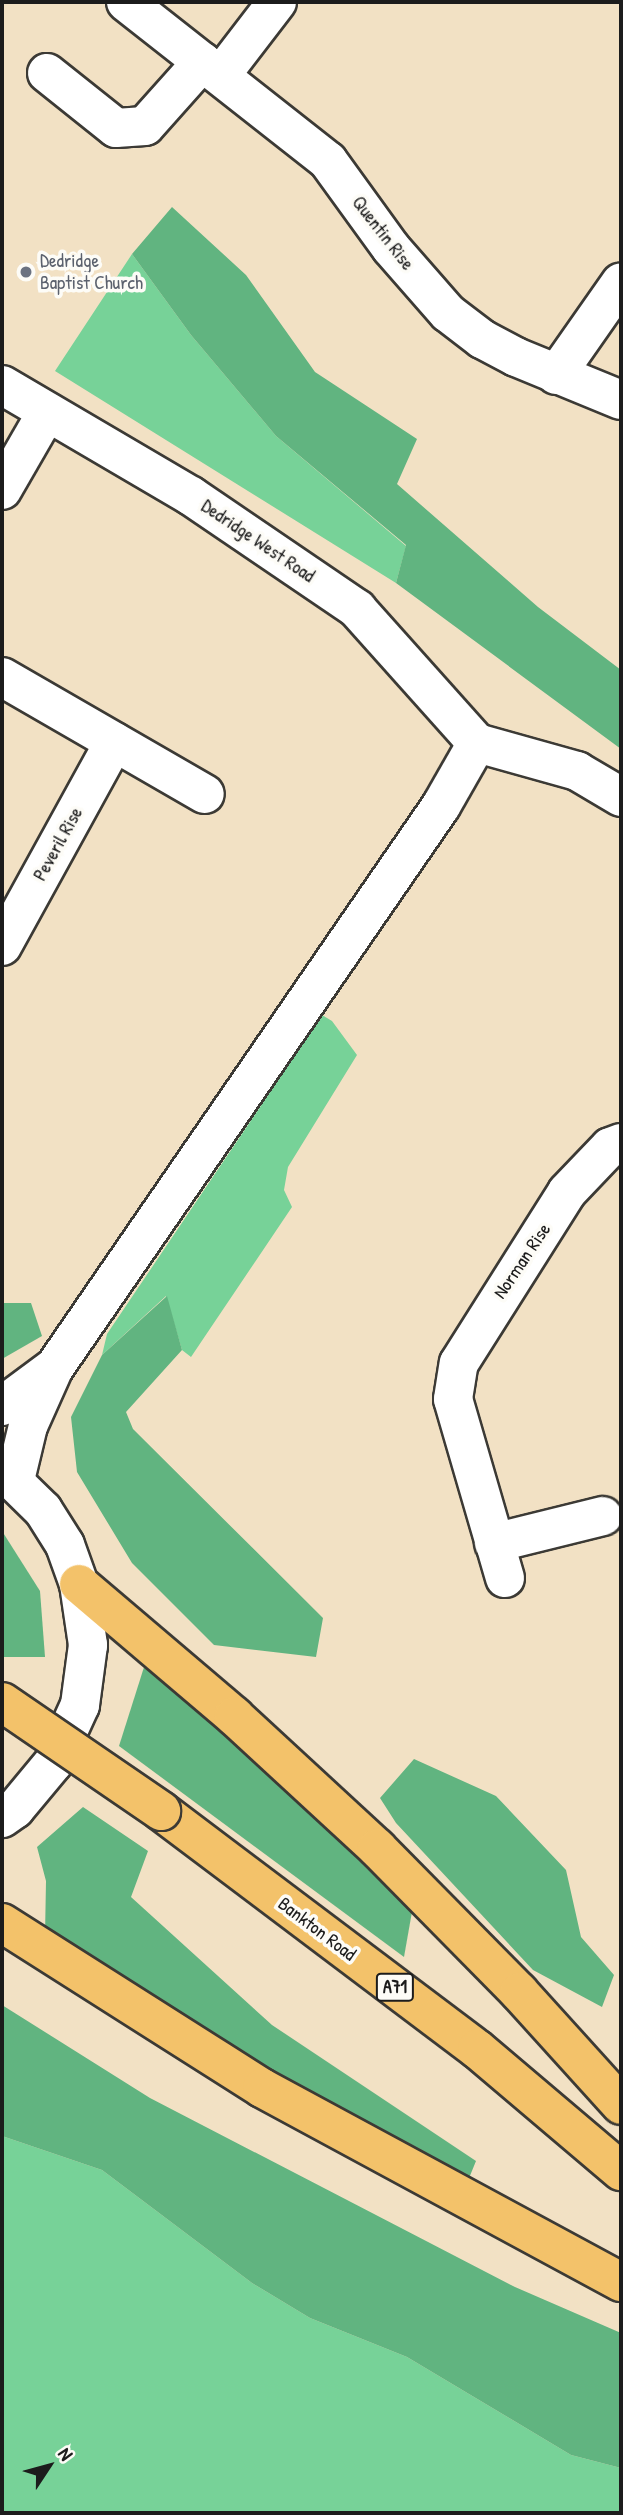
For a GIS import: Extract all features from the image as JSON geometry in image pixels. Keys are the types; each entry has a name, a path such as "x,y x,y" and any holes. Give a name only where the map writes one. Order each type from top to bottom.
{"main road":[{"path":"79,1584 234,1716 377,1848 519,1992 621,2105"},
{"name":"Bankton Road","path":"2,1702 161,1811 477,2049 621,2171"},
{"path":"2,1923 262,2088 621,2282"}],"street":[{"name":"Quentin Rise","path":"126,2 328,161 391,248 448,313 482,339 556,375 621,400"},
{"path":"47,73 116,128 145,126 211,69 277,2"},
{"path":"556,375 621,282"},
{"name":"Dedridge West Road","path":"2,384 191,496 357,609 477,743"},
{"path":"2,491 47,412"},
{"path":"2,677 205,793"},
{"name":"Peveril Rise","path":"2,946 114,742"},
{"path":"2,1818 15,1809 54,1762 80,1706 88,1645 79,1584 65,1545 43,1510 8,1475 54,1368 434,817 477,743 577,771 621,797"},
{"name":"Norman Rise","path":"603,1516 499,1561 437,1400 500,1294 580,1176 621,1143"},
{"path":"2,1406 54,1368"}],"green space":[{"path":"172,207 246,275 315,372 417,439 397,484 538,607 621,670 621,749 396,583 406,545 276,436 191,335 132,254"},
{"path":"132,254 191,335 276,436 406,546 396,583 55,371"},
{"path":"322,1015 332,1021 357,1055 288,1167 284,1190 292,1207 191,1357 182,1350 166,1296 102,1355 107,1334"},
{"path":"167,1296 182,1350 126,1412 133,1429 323,1618 316,1657 214,1645 132,1563 77,1472 71,1417 102,1355"},
{"path":"2,1303 31,1303 42,1336 2,1359"},
{"path":"2,1531 40,1591 45,1657 2,1657"},
{"path":"145,1664 291,1788 413,1906 404,1957 119,1746"},
{"path":"414,1759 496,1796 566,1870 581,1937 614,1975 602,2007 533,1970 396,1823 380,1798"},
{"path":"83,1807 148,1851 131,1897 272,2025 476,2161 465,2188 45,1935 46,1881 37,1847"},
{"path":"2,2005 150,2098 515,2287 621,2333 621,2468 571,2455 407,2357 310,2318 252,2283 102,2170 2,2136"},
{"path":"2,2136 102,2170 252,2283 310,2318 407,2357 571,2455 621,2468 621,2513 2,2513"}],"place":[{"name":"Dedridge Baptist Church","path":"26,272"}]}
